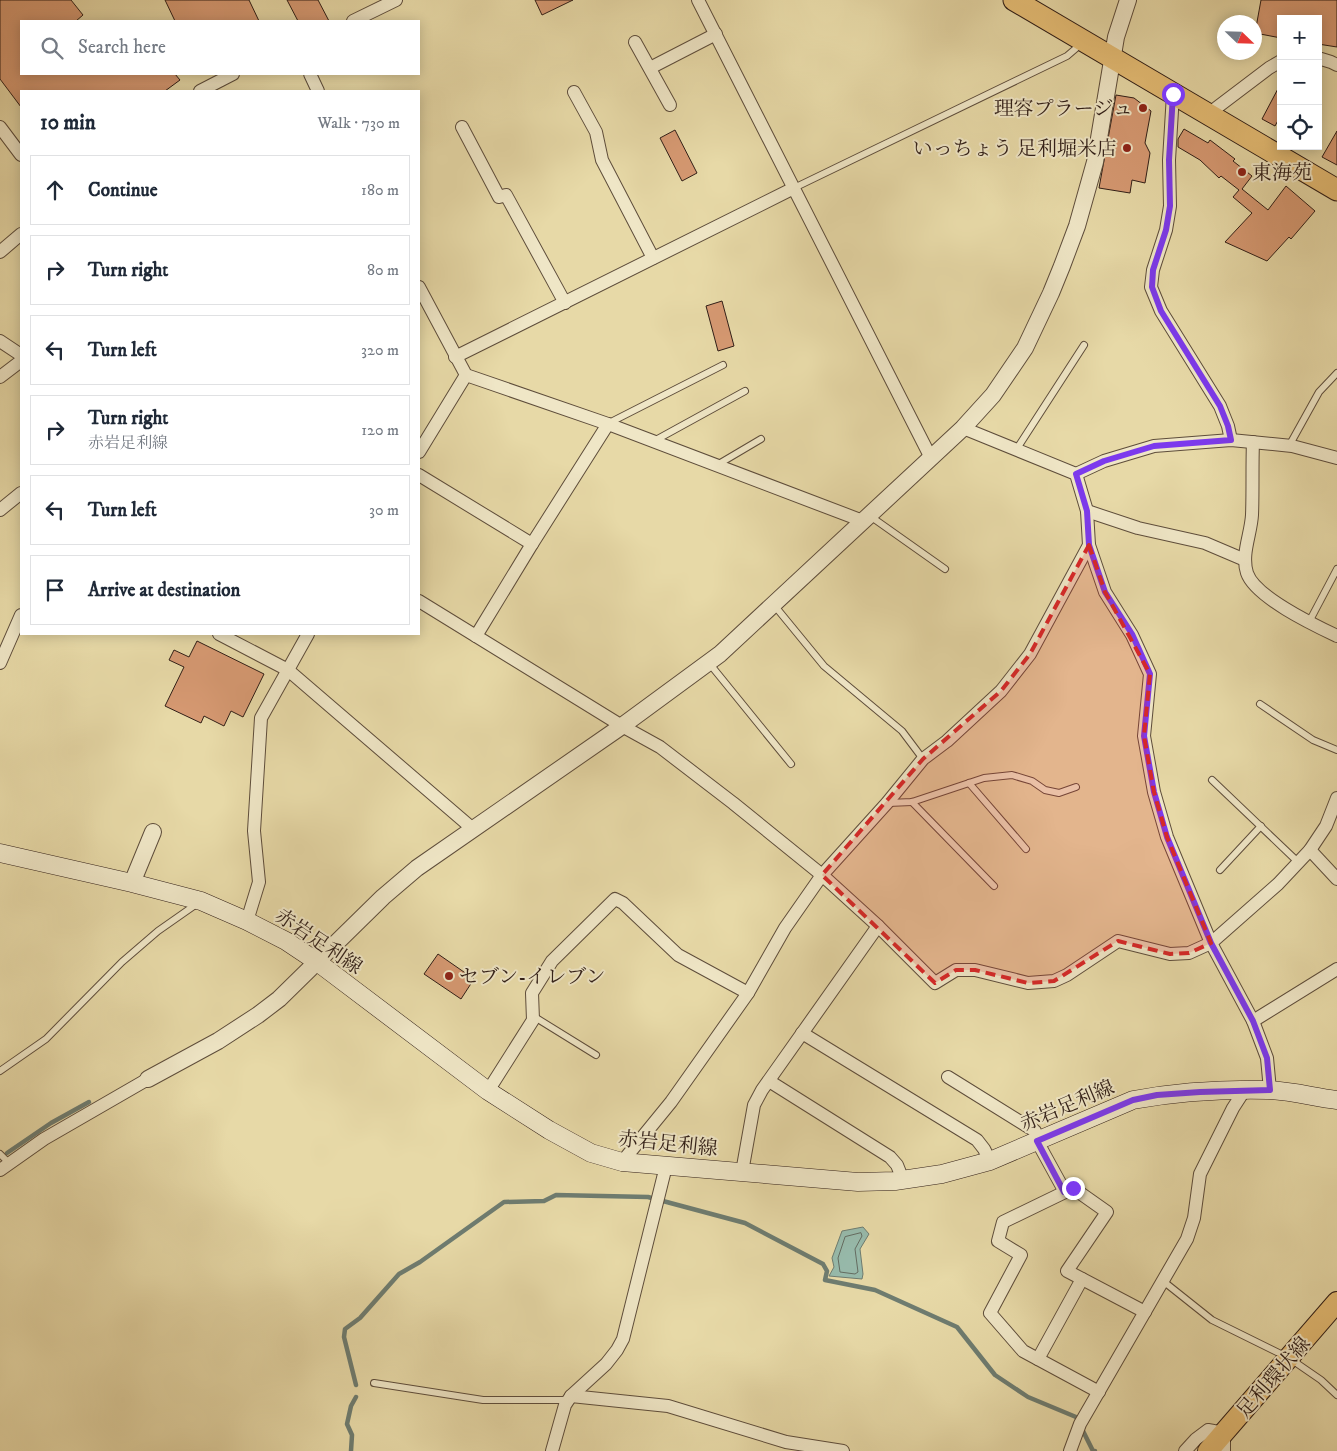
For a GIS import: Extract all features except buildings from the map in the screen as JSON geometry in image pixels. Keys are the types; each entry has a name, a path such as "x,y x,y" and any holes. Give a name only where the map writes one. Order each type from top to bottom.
{"highway":[{"path":"1014,0 1337,190"}],"main road":[{"name":"赤岩足利線","path":"0,853 201,901 247,921 286,941 316,961 488,1091 549,1130 591,1153 622,1162 858,1182 902,1180 942,1174 990,1161 1133,1100 1157,1095 1270,1090 1337,1100"},
{"name":"足利環状線","path":"1208,1451 1224,1442 1289,1358 1337,1302"}],"street":[{"path":"355,20 396,0"},
{"path":"698,0 931,458"},
{"path":"3,1162 218,1041 258,1015 278,999 316,961 417,868 622,726 708,662 774,605 963,428 993,395 1025,348 1051,294 1077,226 1095,162 1119,26 1128,0"},
{"path":"650,68 716,34"},
{"path":"635,42 670,105"},
{"path":"1322,59 1337,65"},
{"path":"1207,115 1277,63"},
{"path":"202,90 231,75"},
{"path":"310,75 316,90"},
{"path":"574,90 596,132 602,160 654,258"},
{"path":"1173,94 1169,160 1170,206 1166,230 1153,270 1152,287 1161,311 1220,406 1231,440"},
{"path":"0,127 20,154"},
{"path":"462,127 499,197 506,195 565,302"},
{"path":"456,357 794,188"},
{"path":"0,252 20,235"},
{"path":"420,288 466,375 608,424 716,465 866,518"},
{"path":"0,342 20,354"},
{"path":"0,377 20,362"},
{"path":"420,450 466,375"},
{"path":"476,636 608,424"},
{"path":"963,428 1076,474 1104,461 1154,446 1231,440 1289,446 1337,458"},
{"path":"1253,442 1252,516 1245,560 1248,574 1257,588 1297,616 1337,636"},
{"path":"1076,474 1087,511 1089,545 1105,592 1132,634 1150,674 1144,736 1154,792 1167,837 1211,943 1253,1021 1267,1058 1270,1090"},
{"path":"420,476 532,544"},
{"path":"0,510 20,494"},
{"path":"1087,511 1138,528 1205,544 1245,560"},
{"path":"622,1162 671,1102 748,993 785,928 822,875 887,804 923,759 947,741 1001,691 1024,662 1089,545"},
{"path":"420,602 622,726 660,747 822,875 878,926 935,983 956,970 975,970 1028,984 1054,981 1067,975 1118,941 1170,954 1189,953 1211,943 1278,884 1310,850 1326,826 1337,798"},
{"path":"0,664 20,617"},
{"path":"221,635 288,670 473,829"},
{"path":"247,921 259,882 254,831 261,718 307,635"},
{"path":"132,883 153,832"},
{"path":"1310,850 1337,879"},
{"path":"488,1091 533,1020 532,993 552,961 615,899 623,903 678,955 748,993"},
{"path":"742,1172 754,1105 768,1081 878,926"},
{"path":"1253,1021 1337,969"},
{"path":"802,1032 977,1140 990,1161"},
{"path":"948,1077 1024,1123 1035,1132 1037,1141 1064,1192"},
{"path":"768,1081 890,1157 897,1165 902,1180"},
{"path":"1070,1451 1080,1424 1187,1239 1194,1218 1200,1174 1233,1108 1244,1091"},
{"path":"552,1451 565,1405 606,1364 617,1350 622,1338 666,1166"},
{"path":"1099,1392 1023,1351 990,1313 1021,1255 998,1241 1003,1222 1073,1188 1107,1212 1067,1272 1145,1312"},
{"path":"1038,1359 1082,1279"},
{"path":"570,1398 668,1406 786,1442 843,1451"},
{"path":"1185,1451 1208,1430 1224,1442"}],"lane":[{"path":"794,188 1067,56 1084,41"},
{"path":"1016,450 1084,345"},
{"path":"608,424 723,365"},
{"path":"1289,446 1319,392 1337,373"},
{"path":"653,441 746,391"},
{"path":"716,465 761,439"},
{"path":"866,518 945,569"},
{"path":"1309,622 1337,568"},
{"path":"774,605 824,666 902,731 923,759"},
{"path":"708,662 791,764"},
{"path":"1260,704 1313,740 1337,750"},
{"path":"887,804 912,802 984,778 1012,776 1032,781 1045,790 1059,794 1076,787"},
{"path":"1212,780 1298,862"},
{"path":"969,783 1026,849"},
{"path":"912,802 994,886"},
{"path":"1220,870 1261,826"},
{"path":"0,1071 46,1039 122,962 158,932 201,901"},
{"path":"533,1016 596,1056"},
{"path":"1164,1281 1212,1320 1289,1358 1321,1380 1337,1395"},
{"path":"374,1383 483,1400 570,1398"}],"highlighted area":[{"path":"1089,545 1105,592 1150,674 1144,736 1154,792 1167,837 1211,943 1189,953 1170,954 1118,941 1054,981 1028,983 975,970 956,970 935,983 822,875 923,759 1001,691 1030,654"}],"water":[{"path":"863,1227 869,1234 860,1249 862,1279 829,1276 834,1267 832,1258 842,1231"}],"waterway":[{"path":"7,1153 51,1123 89,1102"},
{"path":"356,1385 344,1337 345,1329 360,1318 399,1274 420,1262 504,1202 544,1201 556,1195 648,1197 745,1223 823,1264 827,1271 825,1280 875,1290 957,1327 995,1375 1028,1397 1076,1417 1093,1451 1095,1451"},
{"path":"351,1451 352,1435 347,1424 351,1406 356,1397"}],"place":[{"name":"理容プラージュ","path":"1143,108"},
{"name":"いっちょう 足利堀米店","path":"1127,148"},
{"name":"東海苑","path":"1242,172"},
{"name":"セブン-イレブン","path":"449,976"}],"route":[{"path":"1073,1188 1064,1192 1037,1141 1089,1117 1133,1100 1157,1095 1270,1090 1267,1058 1253,1021 1211,943 1167,837 1154,792 1144,736 1150,674 1132,634 1105,592 1089,545 1087,511 1076,474 1104,461 1154,446 1231,440 1220,406 1161,311 1152,287 1153,270 1166,230 1170,206 1169,160 1173,94"}]}
